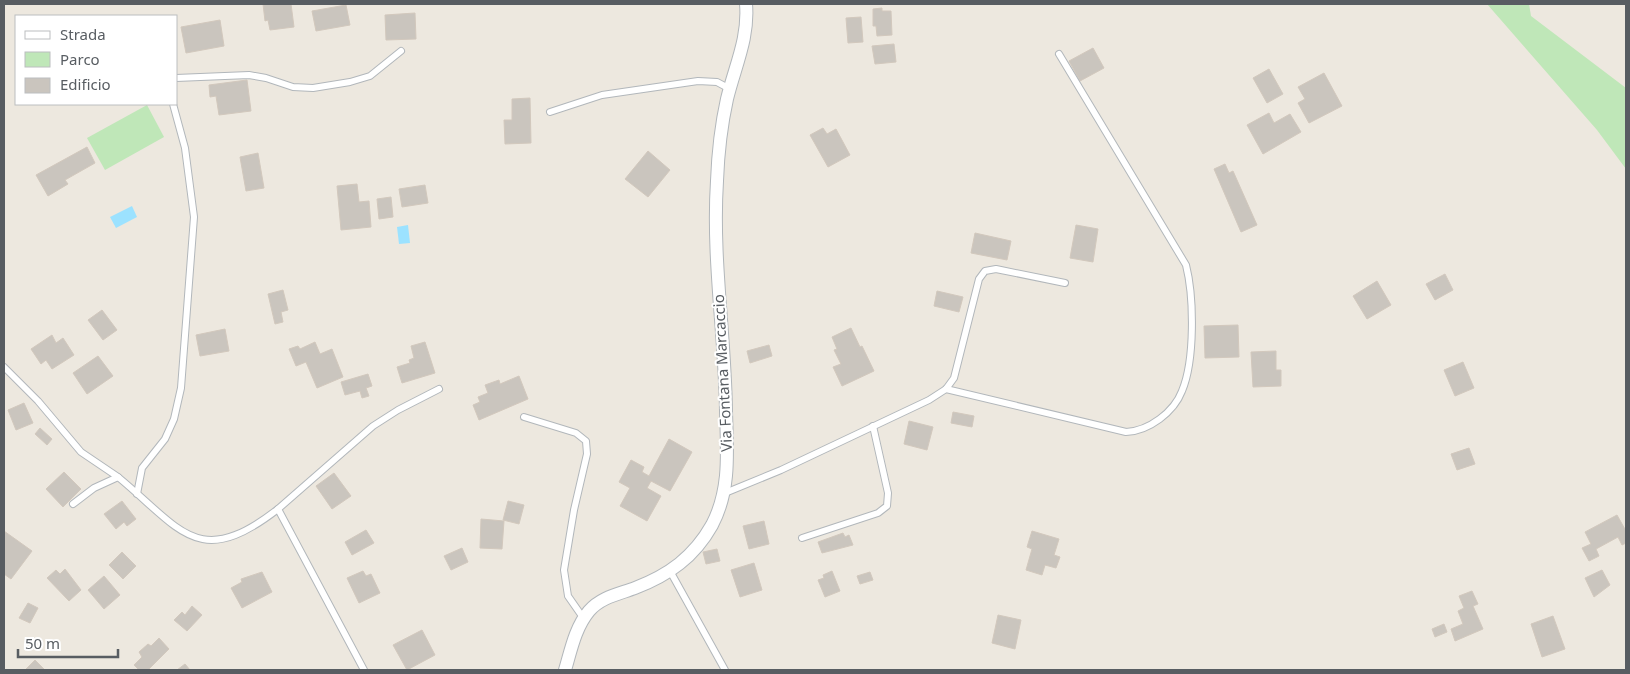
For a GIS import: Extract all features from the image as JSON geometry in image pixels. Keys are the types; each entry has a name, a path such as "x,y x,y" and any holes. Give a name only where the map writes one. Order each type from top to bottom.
{"street":[{"name":"Via Fontana Marcaccio","path":"565,670 573,642 584,619 592,608 606,598 639,586 670,571 689,558 704,538 717,514 725,493 728,466 726,374 716,251 716,203 720,136 730,90 745,41 746,4"}],"lane":[{"path":"178,78 255,76 293,87 312,88 350,82 370,76 401,51"},
{"path":"946,389 1126,432 1143,429 1157,420 1178,399 1184,385 1192,315 1186,265 1059,54"},
{"path":"550,112 594,96 698,81 716,82 730,90"},
{"path":"138,494 142,468 165,439 174,419 181,388 194,217 185,148 173,105"},
{"path":"725,493 781,470 934,398 946,389 955,374 982,274 988,270 996,269 1065,283"},
{"path":"4,367 38,401 81,452 118,478 180,531 193,538 208,540 225,539 247,531 278,509 373,426 438,389"},
{"path":"524,417 576,433 586,441 587,454 574,510 564,570 568,596 584,619"},
{"path":"802,538 878,513 887,506 888,493 873,426"},
{"path":"73,504 94,488 118,478"},
{"path":"278,509 364,670"},
{"path":"670,571 725,670"}],"green space":[{"path":"1487,4 1529,4 1531,16 1626,88 1626,169 1597,130"},
{"path":"147,105 164,137 105,170 87,138"}],"water":[{"path":"132,206 137,217 116,228 110,217"},
{"path":"408,225 410,243 399,244 397,227"}],"building":[{"path":"263,4 291,4 294,27 270,30 268,20 265,21"},
{"path":"346,5 350,25 316,31 312,11"},
{"path":"882,8 882,11 891,11 892,35 877,36 876,26 873,26 873,9"},
{"path":"415,13 416,39 386,40 385,15"},
{"path":"861,17 863,42 848,43 846,18"},
{"path":"220,20 224,46 186,53 181,27"},
{"path":"894,44 896,62 875,64 872,46"},
{"path":"1093,48 1104,68 1080,81 1069,61"},
{"path":"1269,69 1283,94 1267,103 1253,78"},
{"path":"1324,73 1342,106 1309,123 1298,103 1305,99 1298,87"},
{"path":"247,80 251,111 219,115 216,96 210,97 209,85"},
{"path":"530,98 531,143 505,144 504,120 512,120 512,99"},
{"path":"1269,113 1274,123 1290,114 1301,132 1263,154 1247,125"},
{"path":"823,128 827,134 836,129 850,155 828,167 810,135"},
{"path":"87,147 95,163 65,180 68,184 48,196 36,175"},
{"path":"648,151 670,170 648,197 625,179"},
{"path":"258,153 264,188 246,191 240,157"},
{"path":"1225,164 1229,173 1233,171 1257,225 1241,232 1214,169"},
{"path":"357,184 359,202 369,201 371,227 341,230 337,186"},
{"path":"425,185 428,203 402,207 399,189"},
{"path":"391,197 393,217 379,219 377,199"},
{"path":"1076,225 1098,229 1093,262 1070,258"},
{"path":"975,233 1011,241 1007,260 971,253"},
{"path":"1445,274 1453,290 1435,300 1426,284"},
{"path":"1377,281 1391,305 1367,319 1353,296"},
{"path":"283,290 288,310 281,312 283,322 275,324 268,294"},
{"path":"937,291 963,297 959,312 934,306"},
{"path":"102,310 117,330 103,340 88,320"},
{"path":"1238,325 1239,357 1205,358 1204,326"},
{"path":"851,328 874,371 842,386 833,367 841,364 834,350 837,349 832,337"},
{"path":"225,329 229,351 200,356 196,335"},
{"path":"52,335 56,343 63,338 74,355 52,369 46,360 41,364 31,349"},
{"path":"315,342 320,354 332,349 343,377 317,388 306,362 296,366 289,349 298,346 300,349"},
{"path":"425,342 435,373 402,383 397,367 410,363 409,360 414,358 411,346"},
{"path":"769,345 772,356 750,363 747,351"},
{"path":"1276,351 1276,370 1281,370 1281,386 1253,387 1251,352"},
{"path":"98,356 113,376 87,394 73,373"},
{"path":"1463,362 1474,388 1455,396 1444,370"},
{"path":"368,374 372,386 366,388 369,396 362,398 360,391 345,395 341,382"},
{"path":"519,376 528,399 479,420 473,405 480,402 478,397 488,393 485,385 499,380 500,384"},
{"path":"24,403 33,423 16,430 8,410"},
{"path":"953,412 974,416 972,427 951,423"},
{"path":"909,421 933,427 927,450 904,444"},
{"path":"40,428 52,439 47,445 35,434"},
{"path":"669,439 692,452 670,491 651,481 647,488 661,496 647,521 620,506 630,488 619,482 631,460 644,467 642,472 649,476"},
{"path":"1469,448 1475,464 1457,470 1451,454"},
{"path":"64,472 81,489 63,507 46,489"},
{"path":"334,473 351,496 332,509 316,486"},
{"path":"122,501 136,519 127,526 124,522 116,529 104,514"},
{"path":"508,501 524,505 519,524 503,520"},
{"path":"1617,515 1626,531 1626,543 1622,545 1618,537 1596,549 1599,556 1589,561 1582,548 1591,544 1585,532"},
{"path":"481,519 504,521 502,549 480,548"},
{"path":"764,521 769,544 749,549 743,526"},
{"path":"366,530 374,543 352,555 345,542"},
{"path":"4,531 32,551 11,579 4,574"},
{"path":"1032,531 1059,539 1054,555 1060,557 1056,568 1045,565 1042,575 1026,570 1032,549 1027,547"},
{"path":"843,533 845,537 849,535 853,545 822,553 818,542"},
{"path":"462,548 468,562 451,570 444,556"},
{"path":"717,549 720,561 706,564 703,552"},
{"path":"122,552 136,566 123,579 109,565"},
{"path":"754,563 762,590 740,597 731,570"},
{"path":"65,569 81,590 69,601 47,578 56,570 60,574"},
{"path":"1602,570 1610,585 1594,597 1585,578"},
{"path":"363,571 366,576 371,574 380,593 359,603 347,578"},
{"path":"832,571 840,591 825,597 818,580 824,578 823,575"},
{"path":"262,572 272,592 242,608 231,588 242,582 241,579"},
{"path":"870,572 873,580 860,584 857,576"},
{"path":"104,576 120,595 104,609 88,590"},
{"path":"1472,591 1478,604 1473,606 1483,629 1455,641 1451,629 1463,624 1458,611 1464,608 1459,596"},
{"path":"28,603 38,608 30,623 19,618"},
{"path":"192,606 202,615 187,631 174,620 182,612 185,615"},
{"path":"998,615 1021,620 1015,649 992,643"},
{"path":"1553,616 1565,649 1542,657 1531,624"},
{"path":"1444,624 1447,632 1435,637 1432,629"},
{"path":"422,630 435,655 407,670 393,645"},
{"path":"159,638 169,649 148,670 139,670 134,665 142,657 139,652 148,644 151,646"},
{"path":"35,660 45,670 25,670"},
{"path":"185,664 190,670 177,670"}]}
